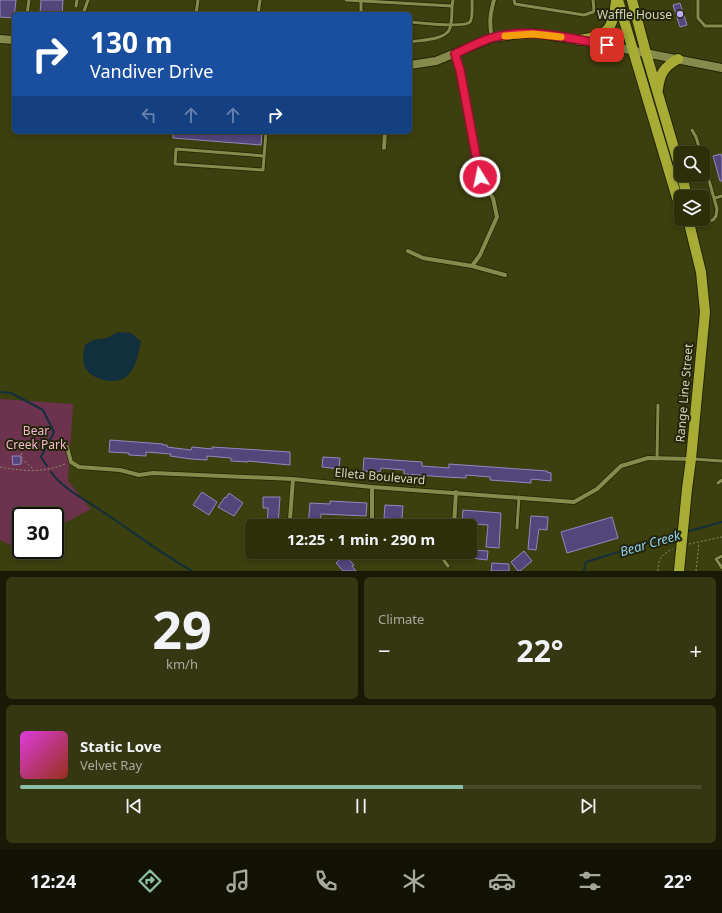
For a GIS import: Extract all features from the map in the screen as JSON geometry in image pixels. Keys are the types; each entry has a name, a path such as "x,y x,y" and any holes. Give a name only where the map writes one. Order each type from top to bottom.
{"main road":[{"path":"578,40 593,38 606,32 612,24 617,0"},
{"path":"617,0 675,190"},
{"path":"632,0 674,149"},
{"path":"412,66 436,61 492,38 520,34 533,34 578,40 722,68"},
{"path":"0,39 12,40"},
{"path":"658,93 663,71 669,64 678,59"},
{"name":"Range Line Street","path":"679,571 705,312 701,272 690,226"}],"street":[{"path":"492,38 490,14 494,0"},
{"path":"455,54 460,70 480,177 492,198 497,217 480,255 472,266"},
{"path":"384,148 385,134"},
{"path":"408,251 422,258 472,266 505,275"},
{"path":"68,447 71,462"},
{"name":"Elleta Boulevard","path":"71,462 79,467 120,470 139,475 153,473 293,479 372,487 456,492 574,502 596,489 621,466 648,458 691,459"},
{"path":"290,518 293,479"},
{"path":"372,487 372,519"},
{"path":"454,519 456,492"}],"lane":[{"path":"27,12 29,0"},
{"path":"76,6 77,0"},
{"path":"84,12 88,0"},
{"path":"196,12 198,0"},
{"path":"258,12 260,0"},
{"path":"346,0 452,6"},
{"path":"361,0 361,12"},
{"path":"412,42 438,38 447,34 450,29 453,0"},
{"path":"412,22 450,25 464,24 471,21 472,0"},
{"path":"514,0 516,4 584,15 593,12 593,0"},
{"path":"698,0 698,18 705,26 722,26"},
{"path":"692,130 699,146"},
{"path":"264,156 176,149 175,164 263,170 266,134"},
{"path":"710,182 718,209 716,216 713,220 710,220"},
{"path":"715,198 722,196"},
{"path":"657,458 658,405"},
{"path":"691,459 722,461"},
{"path":"718,483 722,480"},
{"path":"517,528 519,497"},
{"path":"722,556 716,559 722,568"},
{"path":"443,559 448,566"}],"path":[{"path":"17,442 21,449 22,460 33,470"},
{"path":"0,467 17,470 46,470 71,462"},
{"path":"696,571 699,542"}],"green space":[{"name":"Bear Creek Park","path":"0,399 73,404 68,481 91,509 64,523 64,507 12,507 12,546 0,540"}],"water":[{"path":"118,332 131,333 141,341 134,366 125,378 119,380 112,381 97,378 86,370 83,362 85,345 93,340 107,338"}],"building":[{"path":"0,0 16,0 15,12 12,12 12,18 0,17"},
{"path":"41,0 63,0 62,12 40,12"},
{"name":"Waffle House","path":"680,3 687,25 680,27 673,5"},
{"path":"173,134 262,134 261,145 173,138"},
{"path":"721,154 722,181 720,181 713,156"},
{"path":"110,440 163,444 167,445 167,447 191,450 192,447 212,449 212,447 290,452 290,465 231,461 231,458 207,456 207,460 191,459 170,456 171,454 146,452 146,456 129,455 129,453 109,452"},
{"path":"12,456 21,456 21,464 13,465"},
{"path":"323,457 340,458 339,469 322,467"},
{"path":"364,458 422,462 422,466 449,468 449,464 547,471 551,473 551,481 531,479 531,483 490,480 490,477 466,475 466,478 404,474 404,470 381,468 380,472 363,471"},
{"path":"202,492 217,502 209,515 193,505"},
{"path":"229,493 243,503 234,516 218,507"},
{"path":"263,497 280,497 278,519 267,519 268,508 263,508"},
{"path":"330,501 367,503 366,516 321,514 321,519 309,519 310,503 330,504"},
{"path":"385,505 403,506 402,519 384,518"},
{"path":"463,510 501,513 499,548 486,547 488,525 477,524 477,519 462,519"},
{"path":"531,516 548,517 547,530 539,529 536,550 528,549"},
{"path":"612,517 618,538 567,553 561,532"},
{"path":"477,550 488,551 487,560 477,559"},
{"path":"524,551 532,561 518,571 511,562"},
{"path":"340,559 349,559 354,565 352,566 356,571 343,571 336,563"},
{"path":"492,563 509,564 509,571 491,571"}],"waterway":[{"path":"0,392 11,393 43,410 54,432 41,457 47,466"},
{"path":"51,472 61,483 74,493 168,557 192,571"},
{"name":"Bear Creek","path":"686,532 722,522"},
{"name":"Bear Creek","path":"584,571 586,562 679,533"}],"slow traffic":[{"path":"505,36 533,34 561,37"}],"place":[{"name":"Waffle House","path":"680,14"}],"route":[{"path":"480,177 460,70 455,54 475,44 492,38 520,34 550,36 607,45"}]}
